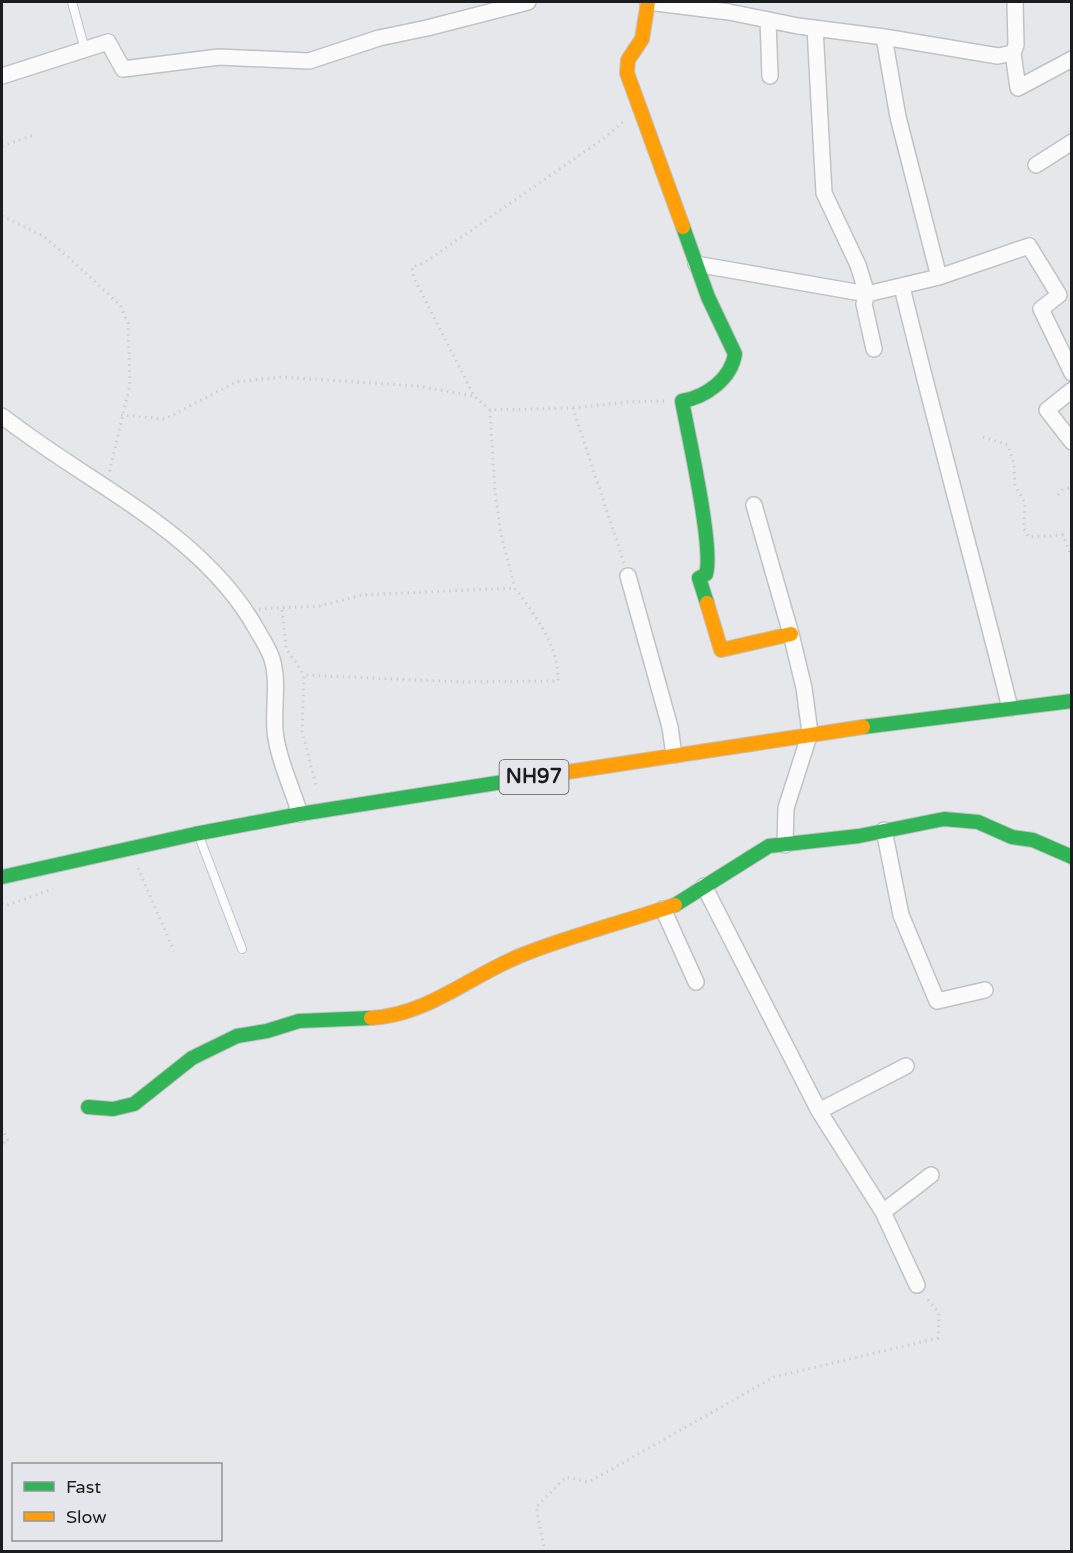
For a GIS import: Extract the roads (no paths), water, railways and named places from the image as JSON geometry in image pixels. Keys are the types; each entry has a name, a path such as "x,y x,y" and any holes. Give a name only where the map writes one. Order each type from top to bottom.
{"main road":[{"path":"648,2 642,39 628,60 627,73 696,264 735,354 735,363 728,376 692,401 681,401 709,565 706,574 699,578 722,651 791,634"},
{"name":"NH97","path":"2,877 198,833 300,814 810,733 1071,701"},
{"path":"88,1107 113,1109 134,1104 192,1058 237,1036 267,1031 299,1021 356,1020 403,1013 444,997 473,978 522,955 663,909 696,894 704,886 769,846 944,819 978,822 1012,837 1033,840 1071,857"}],"street":[{"path":"2,76 108,42 123,69 219,57 309,61 379,38 427,28 475,8 528,2"},
{"path":"648,2 998,56 1013,53"},
{"path":"1015,2 1016,45 1013,53 1018,88 1071,59"},
{"path":"768,20 770,76"},
{"path":"815,28 824,193 858,265 867,294 864,304 874,349"},
{"path":"884,37 898,117 939,277"},
{"path":"1036,165 1071,142"},
{"path":"696,264 867,294 939,277 1029,246 1059,295 1041,309 1071,373"},
{"path":"902,286 939,438 959,505 1010,708"},
{"path":"1071,390 1047,410 1071,442"},
{"path":"2,416 58,458 146,515 224,582 245,609 272,658 276,698 275,731 300,814"},
{"path":"754,505 791,634 804,688 810,733 786,808 785,845"},
{"path":"628,576 670,727 674,754"},
{"path":"884,830 901,915 937,1001 985,990"},
{"path":"704,886 819,1111 883,1212 917,1285"},
{"path":"663,909 696,982"},
{"path":"819,1111 906,1066"},
{"path":"883,1212 932,1175"}],"lane":[{"path":"72,2 85,50"},
{"path":"198,833 242,949"}]}
